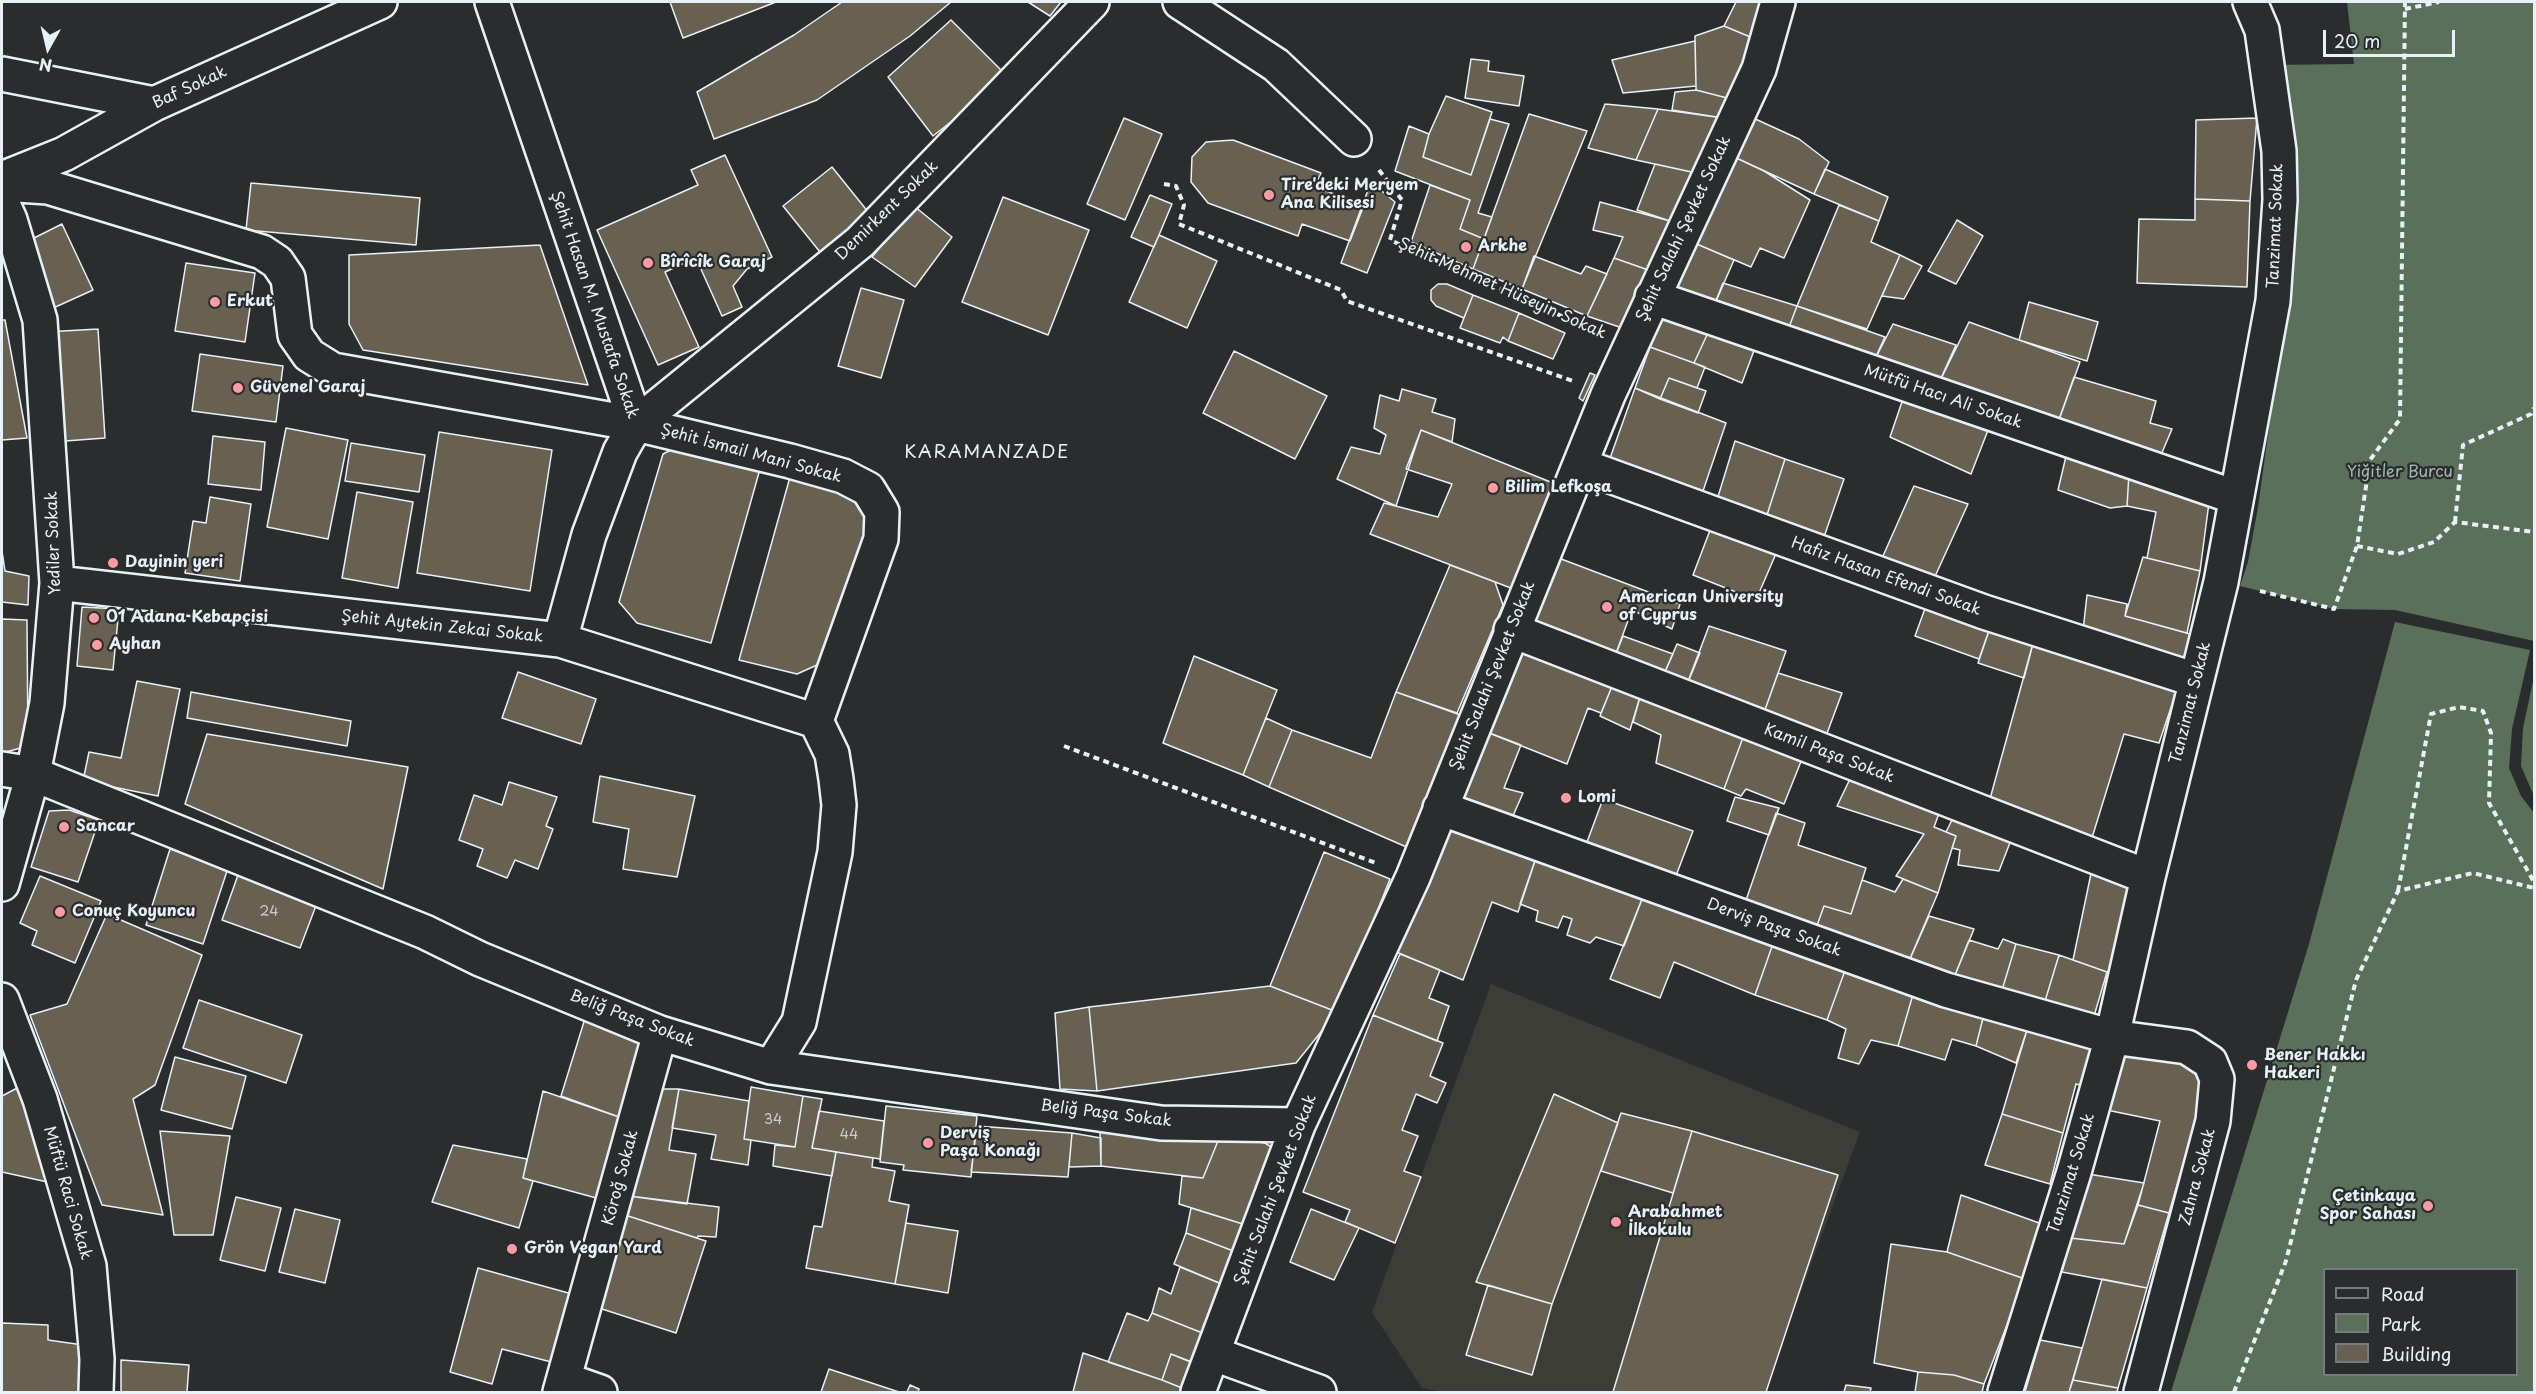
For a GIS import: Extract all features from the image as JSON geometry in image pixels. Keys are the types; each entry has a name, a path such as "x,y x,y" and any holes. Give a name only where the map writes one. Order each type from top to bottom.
{"street":[{"name":"Baf Sokak","path":"2,181 64,154 154,104 380,2"},
{"name":"Şehit Hasan M. Mustafa Sokak","path":"492,2 636,424 620,452 589,535 560,640"},
{"name":"Demirkent Sokak","path":"636,424 860,242 1092,2"},
{"path":"1180,2 1276,65 1354,139"},
{"name":"Şehit Salahi Şevket Sokak","path":"1198,1392 1298,1125 1413,877 1510,630 1630,346 1759,69 1778,2"},
{"name":"Tanzimat Sokak","path":"2005,1392 2074,1172 2112,1037 2148,877 2221,582 2273,301 2280,200 2279,151 2262,30 2250,2"},
{"path":"2,74 154,104"},
{"name":"Şehit İsmail Mani Sokak","path":"2,181 48,187 262,252 277,261 288,278 295,335 309,355 333,370 636,424 790,461 843,476 868,489 882,512 881,539 816,721"},
{"name":"Yediler Sokak","path":"2,202 10,220 40,320 57,583 47,703 33,774 2,884"},
{"name":"Mütfü Hacı Ali Sokak","path":"1652,297 2235,497"},
{"name":"Hafız Hasan Efendi Sokak","path":"1580,465 1984,612 2196,680"},
{"name":"Şehit Aytekin Zekai Sokak","path":"57,583 560,640 816,721"},
{"name":"Kamil Paşa Sokak","path":"1510,630 2148,877"},
{"path":"771,1067 799,1022 835,852 839,805 832,754 816,721"},
{"name":"Beliğ Paşa Sokak","path":"2,769 33,774 425,932 480,959 660,1033 771,1067 1161,1123 1298,1125"},
{"name":"Derviş Paşa Sokak","path":"1440,808 1946,990 2112,1037"},
{"name":"Müftü Raci Sokak","path":"2,1000 40,1099 89,1266 98,1359 96,1392"},
{"name":"Köroğ Sokak","path":"563,1386 660,1033"},
{"name":"Zahra Sokak","path":"2112,1037 2187,1047 2210,1062 2217,1079 2213,1121 2141,1392"},
{"path":"1214,1354 1320,1392"},
{"path":"563,1386 600,1392"}],"path":[{"path":"2221,582 2334,609 2357,546 2370,460 2400,419 2405,2"},
{"path":"2405,9 2439,2"},
{"name":"Şehit Mehmet Hüseyin Sokak","path":"1354,139 1402,200 1390,240 1630,346"},
{"path":"1164,184 1176,186 1184,205 1179,224 1341,290 1347,301 1585,385"},
{"path":"2357,546 2398,554 2434,542 2455,522 2463,446 2531,414 2535,408"},
{"path":"2455,522 2535,532"},
{"path":"2234,1392 2286,1261 2356,980 2398,891 2431,714 2459,707 2483,711 2491,733 2489,804 2535,882"},
{"path":"1064,746 1413,877"},
{"path":"2398,891 2474,873 2535,888"}],"shaded area":[{"name":"Arabahmet İlkokulu","path":"1491,984 1860,1132 1764,1392 1444,1392 1422,1388 1372,1312"}],"green space":[{"name":"Yiğitler Burcu","path":"2347,2 2534,2 2534,641 2395,610 2334,609 2240,586 2248,562 2258,507 2295,241 2268,65 2354,64"},
{"path":"2395,622 2530,650 2512,729 2509,768 2521,796 2534,813 2534,1392 2171,1392 2309,944"},
{"path":"2534,677 2534,796 2521,766 2523,728"}],"building":[{"path":"670,2 776,2 683,38"},
{"path":"842,2 951,2 910,36 817,100 714,139 697,92 794,35"},
{"path":"1028,2 1061,2 1050,16"},
{"path":"1736,2 1775,2 1760,41 1724,26"},
{"path":"951,20 1008,77 933,136 888,77"},
{"path":"1724,26 1760,41 1731,99 1696,90 1695,36"},
{"path":"1695,41 1696,86 1623,93 1612,60"},
{"path":"1471,59 1489,61 1488,71 1524,76 1519,106 1465,98"},
{"path":"1696,90 1731,99 1723,118 1672,110 1675,92"},
{"path":"1446,96 1492,112 1471,175 1423,157 1429,134"},
{"path":"1605,104 1658,109 1636,160 1588,148"},
{"path":"1658,109 1723,118 1696,173 1636,160"},
{"path":"1529,114 1587,131 1522,289 1473,269"},
{"path":"1751,117 1799,139 1829,162 1814,194 1730,155"},
{"path":"1124,118 1162,134 1125,220 1087,204"},
{"path":"2257,118 2250,201 2195,199 2196,120"},
{"path":"1490,119 1509,124 1478,213 1492,217 1484,239 1460,229 1470,200 1395,171 1409,126 1429,134 1423,157 1471,175"},
{"name":"Tire'deki Meryem Ana Kilisesi","path":"1233,140 1321,173 1315,187 1364,205 1350,241 1302,224 1298,236 1208,203 1191,182 1192,157 1206,142"},
{"name":"Bîrîcîk Garaj","path":"725,155 772,257 747,269 733,286 742,307 722,316 696,258 665,272 699,347 658,365 597,230 698,185 691,170"},
{"path":"1730,155 1764,171 1810,200 1784,258 1760,248 1751,267 1692,242"},
{"path":"1655,164 1696,173 1676,223 1637,210"},
{"path":"832,167 869,213 820,252 783,206"},
{"path":"1825,169 1888,197 1879,221 1814,194"},
{"path":"1371,182 1395,202 1367,273 1341,263"},
{"path":"251,183 420,198 416,245 246,230"},
{"path":"1430,185 1470,200 1460,229 1484,239 1473,269 1411,242"},
{"path":"1150,195 1172,204 1154,247 1131,237"},
{"path":"1003,197 1089,230 1048,335 962,302"},
{"path":"2195,199 2250,201 2247,287 2137,283 2139,219 2195,220"},
{"path":"1600,202 1681,224 1654,272 1614,258 1623,237 1593,230"},
{"path":"1839,205 1879,221 1871,242 1900,255 1867,329 1797,306"},
{"path":"914,206 952,237 915,287 872,257"},
{"path":"1957,220 1983,236 1956,284 1928,271"},
{"path":"62,224 93,290 51,309 20,245"},
{"path":"1159,235 1217,261 1187,328 1129,302"},
{"path":"1692,242 1734,260 1713,308 1669,294"},
{"path":"540,245 588,385 363,350 349,324 349,255"},
{"path":"1900,255 1922,266 1904,299 1882,296"},
{"path":"1534,256 1581,274 1586,266 1607,274 1587,316 1522,289"},
{"path":"1614,258 1654,272 1631,331 1587,316"},
{"name":"Erkut","path":"186,263 255,273 245,342 175,331"},
{"path":"1723,283 1797,306 1786,335 1713,308"},
{"path":"1438,284 1447,284 1473,295 1464,318 1436,306 1431,300 1431,290"},
{"path":"861,288 904,300 881,378 838,366"},
{"path":"1473,295 1519,313 1508,341 1503,337 1500,343 1460,328"},
{"path":"2029,302 2098,322 2087,361 2019,340"},
{"path":"1666,306 1713,322 1694,363 1650,347"},
{"path":"1797,306 1885,337 1871,367 1786,335"},
{"path":"1519,313 1565,333 1553,359 1508,341"},
{"path":"2,320 5,320 27,438 2,440"},
{"path":"1713,322 1759,337 1742,383 1694,363"},
{"path":"1969,322 2080,362 2056,428 1937,387"},
{"path":"1893,324 1956,345 1937,387 1871,367"},
{"path":"98,329 105,438 52,442 45,332"},
{"path":"1650,347 1705,367 1697,388 1669,378 1660,399 1635,388"},
{"path":"1234,351 1327,396 1295,459 1203,413"},
{"name":"Güvenel Garaj","path":"200,354 283,366 276,422 192,411"},
{"path":"1590,373 1595,375 1583,401 1579,398"},
{"path":"2074,377 2156,401 2150,423 2172,429 2158,462 2056,428"},
{"path":"1669,378 1706,391 1698,413 1660,399"},
{"path":"1635,388 1726,423 1703,491 1609,461"},
{"path":"1402,389 1436,399 1432,412 1455,419 1452,442 1421,430 1396,506 1337,479 1351,447 1380,454 1386,435 1374,428 1380,395 1399,401"},
{"path":"1905,393 1990,425 1971,474 1890,437"},
{"path":"286,428 348,440 328,539 267,527"},
{"path":"1421,430 1558,485 1516,590 1370,534 1384,503 1438,517 1452,484 1406,469"},
{"path":"439,432 552,450 530,591 417,573"},
{"path":"213,436 265,442 261,490 208,484"},
{"path":"1735,441 1785,459 1766,518 1717,500"},
{"path":"351,443 425,455 419,492 345,481"},
{"path":"675,448 760,469 711,643 637,623 619,602 663,454"},
{"path":"2067,452 2129,474 2127,506 2110,508 2058,490"},
{"path":"1785,459 1844,479 1824,537 1766,518"},
{"path":"2129,474 2210,495 2200,571 2147,558 2156,512 2127,506"},
{"path":"790,477 861,495 874,538 824,657 817,665 797,674 739,660"},
{"path":"1914,486 1968,504 1932,583 1879,565"},
{"path":"357,492 413,502 398,588 342,578"},
{"path":"210,497 251,504 240,581 185,573 193,521 206,523"},
{"path":"1712,525 1778,549 1756,600 1693,575"},
{"path":"2,551 5,571 29,576 28,605 2,602"},
{"name":"American University of Cyprus","path":"1556,557 1680,604 1672,629 1632,610 1612,664 1526,630"},
{"path":"2143,557 2200,571 2187,633 2125,616"},
{"path":"1450,565 1495,582 1503,605 1457,713 1396,692"},
{"path":"2087,595 2127,604 2125,616 2190,634 2183,662 2083,631"},
{"path":"1927,603 1992,622 1979,659 1915,636"},
{"name":"Ayhan","path":"82,607 119,609 113,670 77,666"},
{"path":"2,619 27,620 28,746 2,753"},
{"path":"1992,622 2035,636 2024,678 1978,663"},
{"path":"1709,626 1786,651 1761,721 1684,692"},
{"path":"1623,636 1673,654 1660,683 1612,664"},
{"path":"2035,636 2180,681 2159,743 2124,734 2091,841 1988,806"},
{"path":"1515,643 1615,679 1601,713 1588,708 1567,764 1479,729"},
{"path":"1677,644 1700,653 1684,692 1660,683"},
{"path":"1194,656 1277,690 1243,775 1163,743"},
{"path":"518,672 596,699 581,744 502,718"},
{"path":"1778,673 1842,693 1823,744 1761,721"},
{"path":"1615,679 1642,690 1630,730 1600,716"},
{"path":"137,681 180,689 158,796 83,781 89,752 121,758"},
{"path":"1642,690 1745,732 1724,789 1656,763 1661,735 1633,722"},
{"path":"191,692 351,721 347,746 187,718"},
{"path":"1396,692 1466,717 1411,849 1269,787 1292,730 1371,758"},
{"path":"1266,718 1292,730 1269,787 1243,775"},
{"path":"1479,729 1521,745 1504,788 1523,793 1509,825 1452,806"},
{"path":"1745,732 1802,759 1784,804 1746,789 1741,796 1724,789"},
{"path":"207,734 408,767 383,889 185,804"},
{"path":"600,776 695,796 677,877 623,869 629,829 593,822"},
{"path":"1850,779 1941,808 1934,827 1956,836 1938,893 1896,876 1924,834 1837,806"},
{"path":"509,782 557,797 546,826 553,829 538,869 515,860 507,878 477,866 483,849 459,840 474,795 502,805"},
{"path":"1735,797 1779,808 1769,835 1727,821"},
{"path":"1603,799 1693,831 1674,881 1584,850"},
{"path":"69,810 99,820 78,882 31,867 49,811"},
{"path":"1776,813 1805,823 1798,845 1866,868 1851,914 1824,906 1815,931 1744,906"},
{"path":"1445,816 1539,849 1518,912 1492,902 1463,980 1394,951"},
{"path":"1954,816 2013,835 1999,871 1958,865 1960,850 1952,848 1956,836 1946,832"},
{"path":"170,849 228,868 203,944 146,925"},
{"path":"1539,849 1646,889 1624,946 1596,937 1590,943 1567,935 1572,919 1563,916 1558,928 1536,921 1538,911 1520,904"},
{"path":"1324,852 1390,879 1337,1012 1270,986"},
{"path":"2093,864 2139,877 2111,971 2107,972 2073,960"},
{"path":"238,875 317,903 300,948 222,920"},
{"name":"Conuç Koyuncu","path":"40,876 101,901 75,963 32,945 37,931 20,923"},
{"path":"1903,879 1938,893 1906,968 1815,931 1824,906 1851,914 1862,880 1895,892"},
{"path":"1646,889 1775,938 1755,995 1674,962 1660,998 1610,979"},
{"path":"107,914 202,955 155,1085 133,1099 163,1215 102,1205 30,1015 67,1004"},
{"path":"1929,916 1974,929 1951,985 1906,968"},
{"path":"1775,938 1847,965 1827,1020 1755,995"},
{"path":"2003,939 2016,944 1999,1000 1951,985 1969,940 1998,949"},
{"path":"2016,944 2059,955 2042,1011 1999,1000"},
{"path":"1400,954 1440,970 1429,998 1449,1006 1437,1041 1373,1015"},
{"path":"2059,955 2107,972 2092,1023 2042,1011"},
{"path":"1847,965 1914,991 1898,1046 1871,1040 1859,1064 1838,1058 1846,1029 1827,1020"},
{"path":"1270,986 1337,1012 1296,1063 1097,1091 1089,1007"},
{"path":"1914,991 1984,1014 1976,1046 1952,1039 1945,1060 1898,1046"},
{"path":"199,1000 302,1035 286,1083 183,1048"},
{"path":"1089,1007 1097,1091 1060,1089 1055,1013"},
{"path":"587,1012 649,1035 629,1098 619,1117 561,1096"},
{"path":"1984,1014 2027,1030 2016,1063 1976,1046"},
{"path":"1373,1015 1443,1043 1430,1076 1446,1083 1437,1103 1416,1094 1402,1130 1418,1136 1404,1171 1421,1177 1395,1243 1345,1222 1350,1210 1303,1192"},
{"path":"2027,1030 2091,1046 2084,1086 2076,1084 2063,1133 2002,1114"},
{"path":"2124,1044 2204,1070 2205,1089 2169,1213 2138,1205 2160,1121 2102,1109"},
{"path":"175,1057 246,1076 232,1129 161,1110"},
{"path":"21,1086 52,1183 2,1172 2,1096"},
{"path":"751,1087 803,1096 795,1147 744,1139"},
{"path":"651,1089 679,1089 669,1150 696,1154 687,1204 629,1196"},
{"path":"679,1089 749,1101 744,1139 751,1140 748,1165 711,1159 716,1135 672,1128"},
{"path":"543,1091 619,1117 600,1199 523,1178"},
{"path":"1554,1094 1618,1123 1552,1304 1476,1282"},
{"path":"803,1096 822,1099 812,1148 836,1152 832,1176 773,1166 775,1145 795,1147"},
{"name":"Derviş Paşa Konağı","path":"886,1106 977,1116 971,1177 903,1170 904,1165 880,1162"},
{"path":"819,1111 884,1121 880,1159 812,1148"},
{"path":"1621,1113 1692,1131 1673,1193 1601,1171"},
{"path":"2002,1114 2063,1133 2050,1184 1985,1165"},
{"path":"977,1126 1072,1133 1068,1177 971,1172"},
{"path":"160,1131 230,1136 213,1235 174,1235"},
{"path":"1692,1131 1838,1175 1766,1392 1613,1392"},
{"path":"1100,1132 1220,1136 1203,1178 1101,1166"},
{"path":"1072,1133 1101,1138 1101,1166 1069,1167"},
{"path":"1220,1136 1265,1143 1273,1148 1246,1225 1179,1204 1182,1176 1203,1178"},
{"path":"453,1145 527,1159 523,1178 533,1181 519,1228 432,1202"},
{"path":"836,1152 873,1158 872,1167 895,1171 889,1201 909,1205 895,1284 806,1268 814,1226 822,1227"},
{"path":"2088,1174 2144,1183 2124,1244 2070,1238"},
{"path":"1961,1195 2042,1224 2025,1279 1947,1252"},
{"path":"629,1196 719,1207 716,1237 698,1236 697,1238 625,1215"},
{"path":"236,1197 281,1208 265,1271 220,1260"},
{"path":"2138,1205 2169,1213 2147,1288 2062,1272 2070,1238 2124,1244"},
{"path":"1191,1208 1246,1225 1236,1252 1186,1233"},
{"path":"295,1209 340,1220 325,1283 279,1272"},
{"path":"1311,1209 1359,1228 1334,1280 1290,1262"},
{"path":"625,1215 706,1241 676,1333 596,1307"},
{"path":"906,1223 958,1231 948,1293 895,1284"},
{"path":"1186,1233 1236,1252 1224,1285 1174,1264"},
{"path":"1891,1244 1947,1252 2025,1279 1984,1384 1954,1375 1918,1372 1874,1363"},
{"path":"1180,1267 1224,1285 1205,1334 1152,1313 1159,1288 1171,1294"},
{"path":"478,1268 572,1294 555,1363 502,1349 492,1384 450,1372"},
{"path":"2102,1279 2147,1288 2118,1388 2073,1380"},
{"path":"1488,1285 1552,1304 1532,1375 1466,1355"},
{"path":"1127,1313 1148,1321 1152,1313 1205,1334 1197,1364 1171,1354 1162,1380 1108,1362"},
{"path":"2,1323 48,1325 48,1340 83,1345 80,1392 2,1392"},
{"path":"2040,1340 2082,1348 2069,1392 2025,1392"},
{"path":"1083,1353 1182,1388 1180,1392 1073,1392"},
{"path":"1171,1354 1203,1367 1191,1392 1180,1392 1182,1388 1162,1380"},
{"path":"121,1360 189,1365 187,1392 121,1392"},
{"path":"829,1369 899,1392 821,1392"},
{"path":"1918,1372 1954,1375 1984,1384 1982,1392 1915,1392"},
{"path":"2073,1380 2118,1388 2117,1392 2069,1392"},
{"path":"910,1385 919,1389 918,1392 907,1392"},
{"path":"1846,1385 1871,1388 1870,1392 1844,1392"}],"place":[{"name":"Tire'deki Meryem Ana Kilisesi","path":"1269,195"},
{"name":"Arkhe","path":"1466,247"},
{"name":"Bîrîcîk Garaj","path":"648,263"},
{"name":"Erkut","path":"215,302"},
{"name":"Güvenel Garaj","path":"238,388"},
{"name":"Bilim Lefkoşa","path":"1493,488"},
{"name":"Dayinin yeri","path":"113,563"},
{"name":"American University of Cyprus","path":"1607,607"},
{"name":"01 Adana Kebapçisi","path":"94,618"},
{"name":"Ayhan","path":"97,645"},
{"name":"Lomi","path":"1566,798"},
{"name":"Sancar","path":"64,827"},
{"name":"Conuç Koyuncu","path":"60,912"},
{"name":"Bener Hakkı Hakeri","path":"2252,1065"},
{"name":"Derviş Paşa Konağı","path":"928,1143"},
{"name":"Çetinkaya Spor Sahası","path":"2428,1206"},
{"name":"Arabahmet İlkokulu","path":"1616,1222"},
{"name":"Grön Vegan Yard","path":"512,1249"}],"district":[{"name":"KARAMANZADE","path":"987,453"}]}
